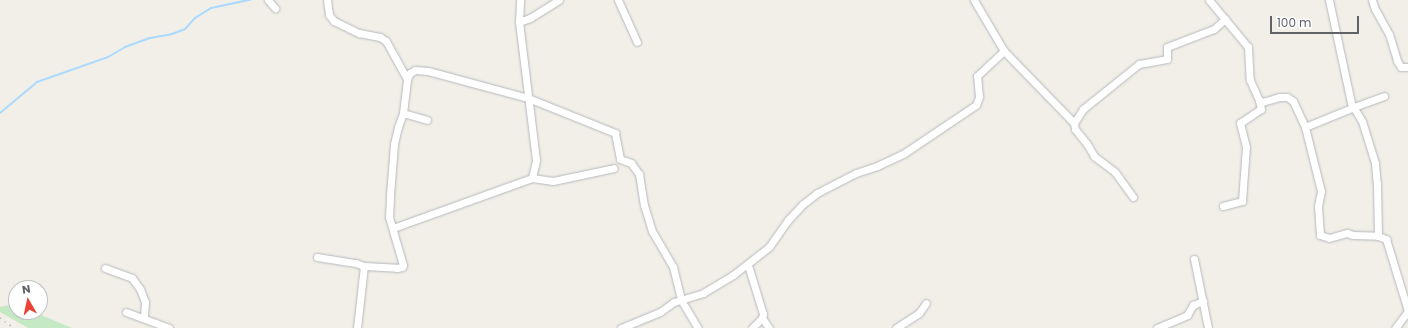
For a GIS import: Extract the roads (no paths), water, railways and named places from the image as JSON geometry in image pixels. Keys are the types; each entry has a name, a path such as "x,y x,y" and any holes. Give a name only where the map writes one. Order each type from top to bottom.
{"street":[{"path":"268,0 275,8"},
{"path":"327,0 329,15 334,21 360,33 380,37 386,41 407,79"},
{"path":"520,0 519,22 536,160 532,178"},
{"path":"519,22 530,18 559,0"},
{"path":"618,0 637,42"},
{"path":"974,0 1004,51 1074,123 1075,129 1088,144 1094,156 1115,172 1133,197"},
{"path":"1210,0 1248,47 1250,80 1259,100 1261,109 1240,123 1246,147 1242,201 1223,206"},
{"path":"1329,0 1351,103 1362,122 1375,163 1378,236"},
{"path":"1372,0 1375,9 1389,34 1397,61 1401,67 1408,67"},
{"path":"1074,123 1083,109 1134,67 1139,64 1167,59 1167,47 1214,29 1225,19"},
{"path":"621,328 660,312 681,300 703,294 748,265 769,247 788,220 803,204 817,193 856,173 877,166 903,154 976,105 979,97 977,76 1004,51"},
{"path":"317,256 356,263 364,266 402,267 402,261 389,217 391,166 396,132 404,113 407,79 410,73 415,70 428,71 528,98 615,133 620,159 632,163 639,174 644,205 652,231 673,267 681,300 698,328"},
{"path":"1305,127 1384,96"},
{"path":"1259,100 1262,102 1279,97 1287,97 1294,101 1305,127 1321,191 1318,206 1320,235 1329,238 1347,233 1353,235 1378,236 1386,239 1408,311 1395,328"},
{"path":"404,113 427,120"},
{"path":"393,228 532,178 553,181 614,168"},
{"path":"1194,259 1208,328"},
{"path":"748,265 763,314 762,318 769,328"},
{"path":"357,328 364,266"},
{"path":"105,268 132,278 140,289 145,302 144,318"},
{"path":"1157,328 1187,315 1193,305 1203,301"},
{"path":"896,328 919,313 926,303"},
{"path":"126,312 169,328"},
{"path":"752,328 762,318"}],"waterway":[{"path":"0,113 37,82 108,57 125,47 150,38 172,34 185,29 195,18 211,8 250,0"}],"railway":[{"path":"0,318 14,328"}]}
